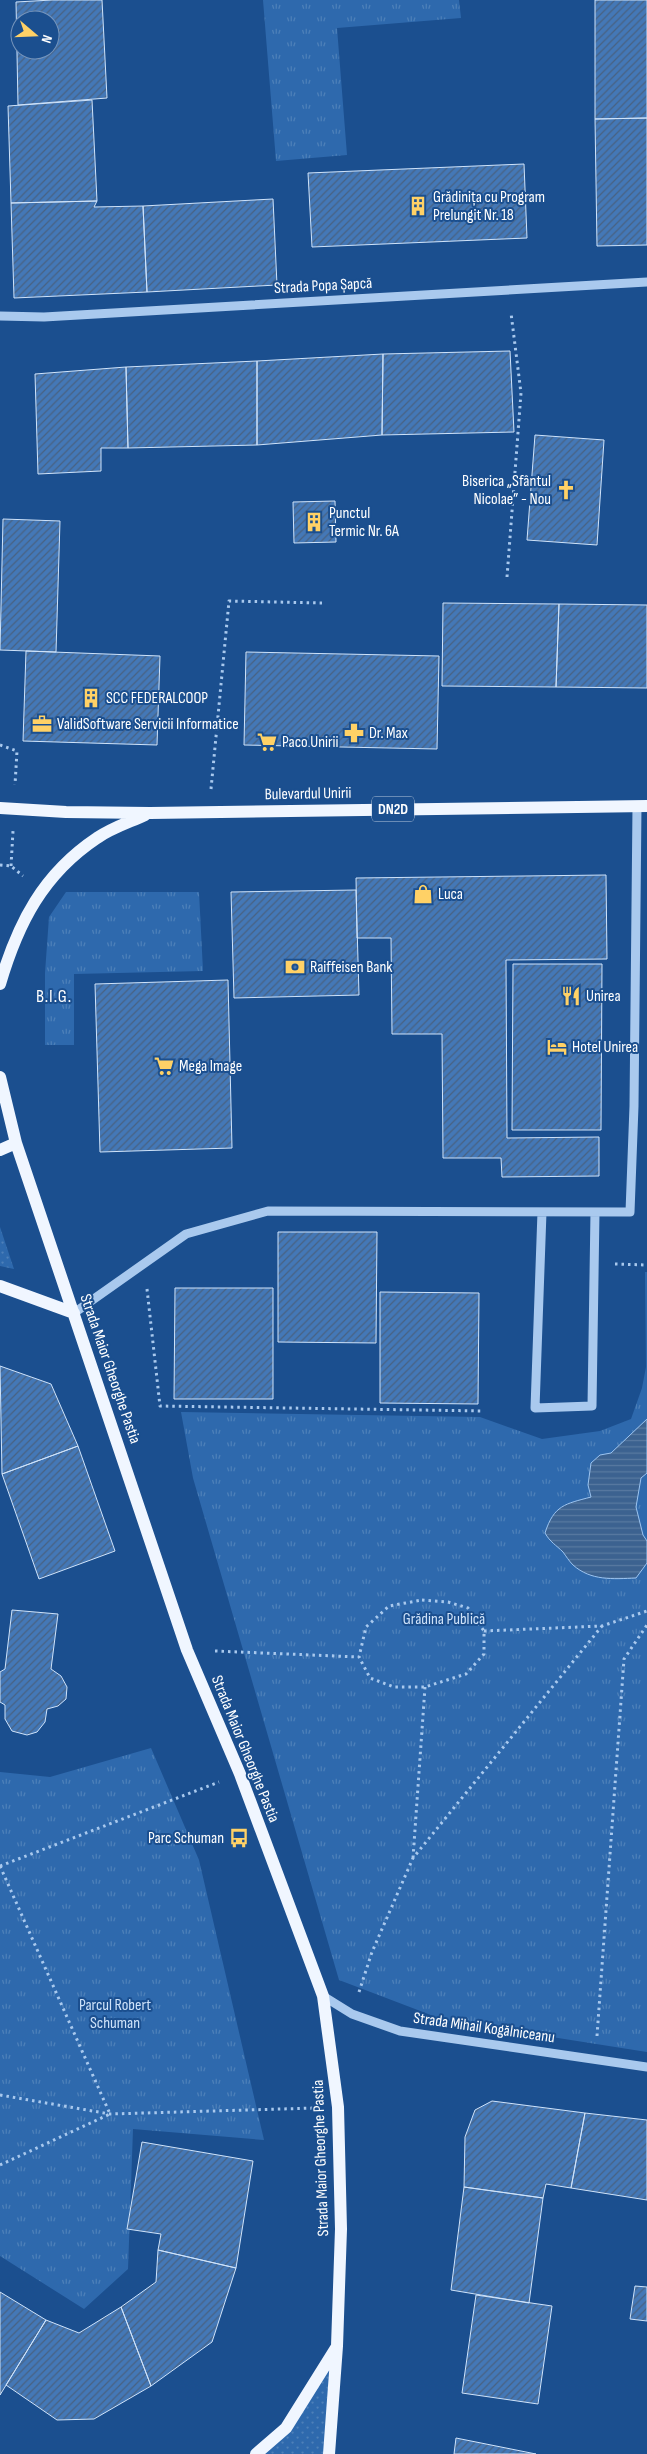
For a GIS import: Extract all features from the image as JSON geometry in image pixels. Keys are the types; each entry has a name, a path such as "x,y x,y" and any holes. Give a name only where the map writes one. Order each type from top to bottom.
{"main road":[{"name":"Bulevardul Unirii","path":"0,808 66,812 150,813 642,806"},
{"path":"0,984 25,920 40,892 55,872 98,837 150,813"},
{"name":"Strada Maior Gheorghe Pastia","path":"0,1077 16,1144 187,1650 240,1774 323,1996 338,2107 341,2239 337,2346 329,2454"},
{"path":"0,1150 16,1144"},
{"path":"0,1286 74,1313"},
{"path":"256,2454 286,2428 337,2346"}],"street":[{"name":"Strada Popa Șapcă","path":"0,316 44,317 647,282"},
{"path":"74,1313 186,1234 268,1211 630,1212 642,806"},
{"path":"542,1212 535,1408 592,1406 596,1212"},
{"name":"Strada Mihail Kogălniceanu","path":"323,1996 352,2014 400,2031 647,2068"}],"path":[{"path":"507,577 521,393 508,290"},
{"path":"208,812 229,601 322,604"},
{"path":"0,745 17,750"},
{"path":"0,866 11,866"},
{"path":"144,1263 160,1406 484,1411"},
{"path":"595,1264 647,1265"},
{"path":"422,1600 440,1601 468,1608 484,1632 484,1654 466,1674 425,1687 394,1687 370,1678 359,1657 366,1627 389,1606 422,1600"},
{"path":"484,1632 602,1626 647,1611"},
{"path":"595,2059 624,1659 647,1625"},
{"path":"352,2014 372,1952 413,1858 602,1626"},
{"path":"187,1650 359,1657"},
{"path":"413,1858 425,1687"},
{"path":"110,2114 0,1866 240,1774"},
{"path":"0,2095 110,2114 338,2107"},
{"path":"0,2165 110,2114"}],"green space":[{"path":"263,0 459,0 461,18 337,28 347,155 276,161"},
{"path":"66,892 199,892 203,971 74,974 74,1045 45,1045 45,973 49,917"},
{"path":"0,1227 14,1269 0,1266"},
{"name":"Grădina Publică","path":"645,1272 647,1272 647,2052 444,2020 339,1980 193,1478 181,1412 480,1417 542,1439 600,1431 631,1419 642,1388 646,1367"},
{"name":"Parcul Robert Schuman","path":"151,1748 199,1860 264,2140 133,2129 128,2269 84,2309 0,2256 0,1772 50,1777"},
{"path":"337,2346 329,2454 256,2454 286,2428"}],"shaded area":[{"path":"647,1419 647,1473 641,1478 636,1507 643,1535 647,1541 647,1563 636,1578 603,1578 587,1574 573,1565 549,1539 545,1533 548,1524 562,1507 591,1497 588,1485 591,1463 600,1455 611,1453"}],"building":[{"path":"102,0 107,98 18,105 17,60 60,60 60,10 16,10 16,2"},
{"path":"595,0 647,0 647,118 595,119"},
{"path":"92,100 97,201 11,203 8,106"},
{"path":"647,118 647,245 597,246 595,119"},
{"name":"Grădinița cu Program Prelungit Nr. 18","path":"524,164 527,238 312,247 308,173"},
{"path":"273,199 277,285 147,292 143,206"},
{"path":"97,201 94,207 143,206 147,292 14,298 11,203"},
{"path":"510,351 514,432 382,435 383,354"},
{"path":"383,354 382,435 257,445 257,361"},
{"path":"257,361 257,445 128,448 126,367"},
{"path":"126,367 128,448 101,448 101,471 38,474 35,374"},
{"name":"Biserica „Sfântul Nicolae” - Nou","path":"535,435 604,440 597,545 527,540"},
{"name":"Punctul Termic Nr. 6A","path":"335,501 336,542 294,543 293,502"},
{"path":"3,519 60,521 56,652 0,650"},
{"path":"443,603 559,604 556,687 442,686"},
{"path":"559,604 647,605 647,688 556,687"},
{"name":"SCC FEDERALCOOP","path":"26,651 160,656 157,745 23,741"},
{"path":"246,652 439,656 437,749 244,745"},
{"path":"606,875 607,959 506,960 507,1138 599,1137 599,1176 502,1177 501,1158 443,1158 442,1034 392,1034 391,938 357,938 356,878"},
{"name":"Raiffeisen Bank","path":"356,890 359,995 234,998 231,892"},
{"name":"Hotel Unirea","path":"513,964 602,964 601,1130 512,1130"},
{"name":"Mega Image","path":"228,980 232,1148 100,1152 95,984"},
{"path":"278,1232 377,1232 376,1343 278,1342"},
{"path":"175,1288 273,1288 273,1399 174,1399"},
{"path":"380,1292 479,1293 478,1404 380,1403"},
{"path":"0,1366 51,1384 78,1446 2,1474"},
{"path":"78,1446 115,1551 39,1579 2,1474"},
{"path":"12,1610 58,1614 51,1669 61,1676 67,1687 66,1699 58,1706 47,1709 45,1722 37,1732 27,1735 12,1731 5,1719 5,1705 0,1702 0,1672 5,1669"},
{"path":"492,2101 585,2113 571,2188 546,2184 543,2198 464,2187 465,2137 475,2110"},
{"path":"585,2113 647,2120 647,2200 571,2188"},
{"path":"142,2142 253,2161 236,2268 158,2250 161,2234 127,2229"},
{"path":"464,2187 543,2198 529,2303 451,2290"},
{"path":"158,2250 236,2268 212,2342 151,2386 121,2307 156,2282"},
{"path":"635,2286 647,2287 647,2321 630,2319"},
{"path":"0,2292 46,2320 0,2395"},
{"path":"476,2295 552,2306 538,2404 462,2393"},
{"path":"121,2307 151,2386 94,2419 57,2420 6,2385 46,2320 79,2333"},
{"path":"456,2438 536,2454 454,2454"}],"place":[{"name":"Grădinița cu Program Prelungit Nr. 18","path":"418,206"},
{"name":"Biserica „Sfântul Nicolae” - Nou","path":"566,490"},
{"name":"Punctul Termic Nr. 6A","path":"314,522"},
{"name":"SCC FEDERALCOOP","path":"91,698"},
{"name":"ValidSoftware Servicii Informatice","path":"42,724"},
{"name":"Dr. Max","path":"354,733"},
{"name":"Paco Unirii","path":"267,742"},
{"name":"Luca","path":"423,894"},
{"name":"Raiffeisen Bank","path":"295,967"},
{"name":"Unirea","path":"571,996"},
{"name":"Hotel Unirea","path":"557,1047"},
{"name":"Mega Image","path":"164,1066"},
{"name":"Parc Schuman","path":"239,1838"}],"district":[{"name":"B.I.G.","path":"54,996"}]}
